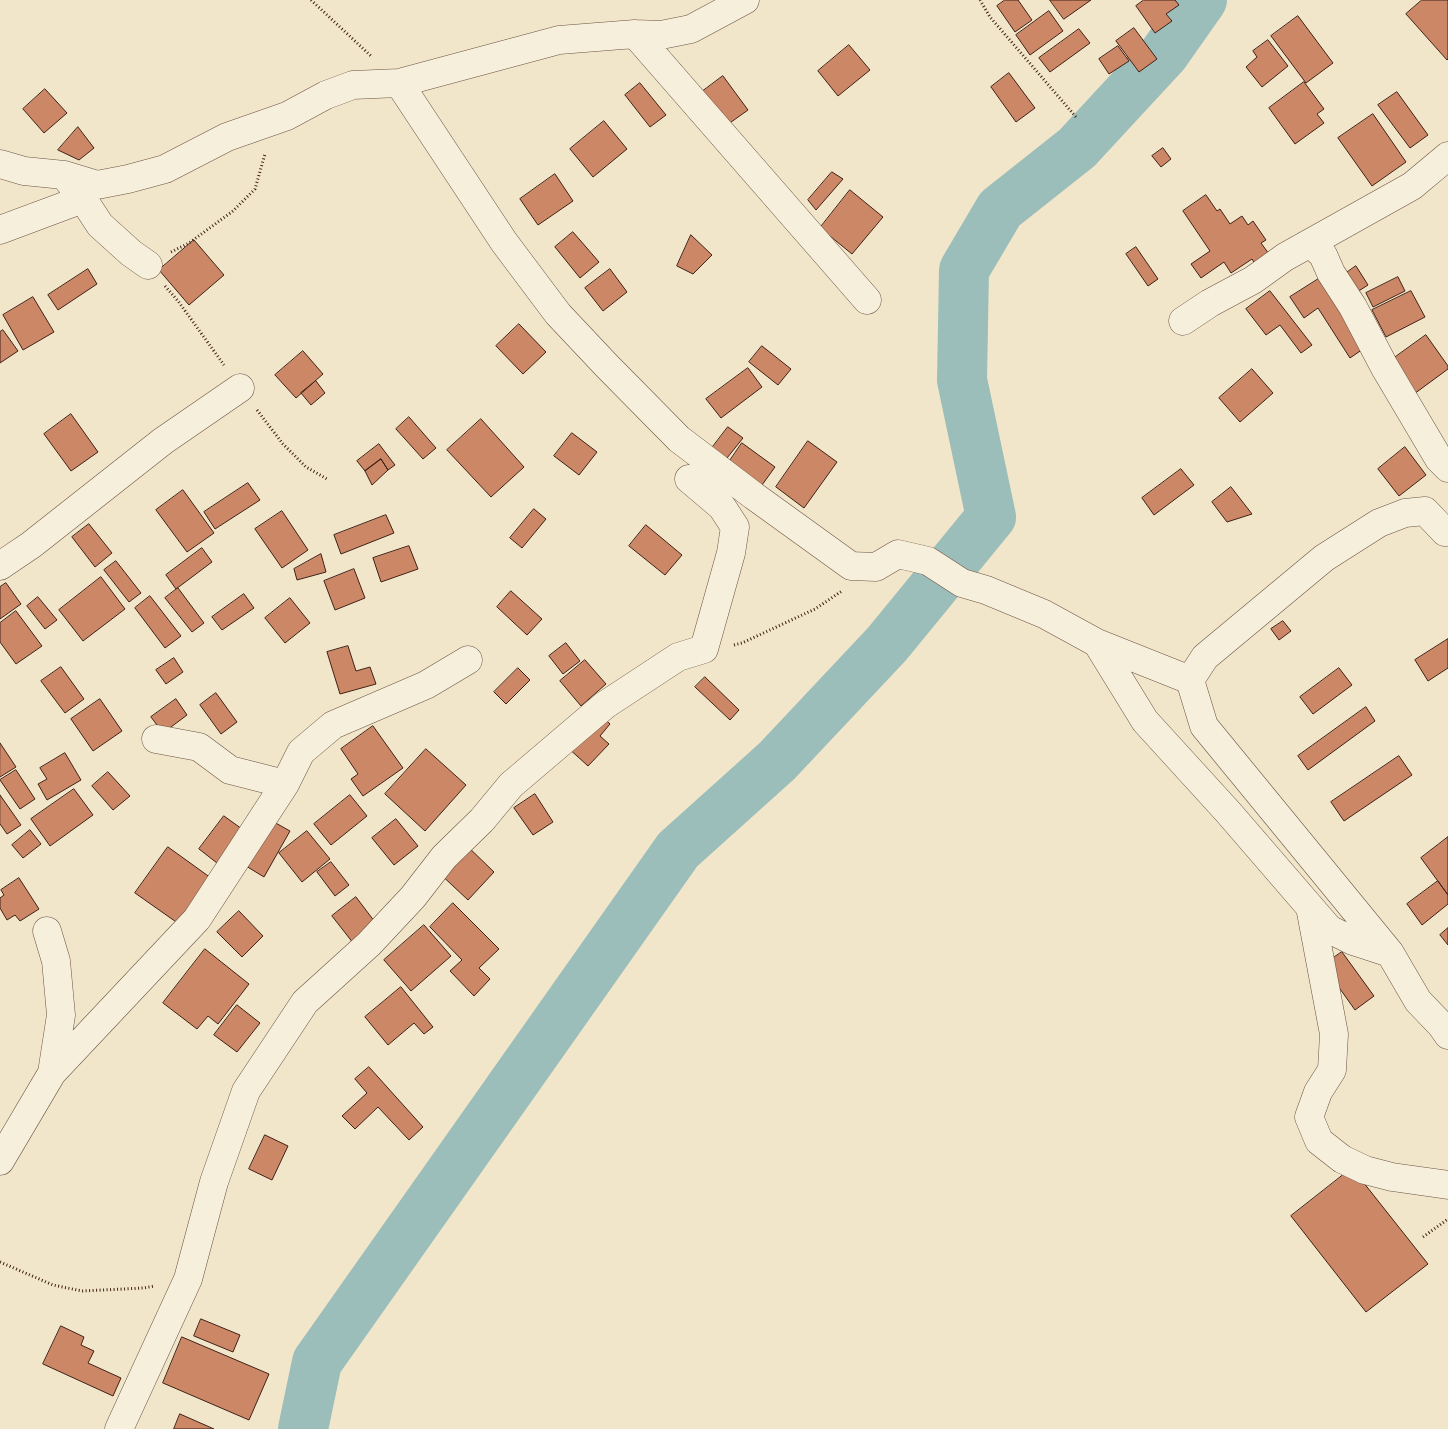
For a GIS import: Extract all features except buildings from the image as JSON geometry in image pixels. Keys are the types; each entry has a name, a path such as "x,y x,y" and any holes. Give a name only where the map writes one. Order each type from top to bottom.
{"street":[{"path":"0,164 24,171 64,175 97,185 128,179 165,169 227,137 288,116 326,95 353,85 399,83 559,40 635,34 661,36 690,29 745,0"},
{"path":"635,34 867,300"},
{"path":"399,83 504,242 558,314 679,439 754,496 851,566 876,567 898,554 928,561 962,583 986,590 1044,614 1097,643 1190,680"},
{"path":"1183,321 1210,303 1253,280 1285,257 1412,186 1448,156"},
{"path":"64,175 100,225 131,253 148,265"},
{"path":"0,230 83,199"},
{"path":"1310,243 1322,254 1384,366 1439,459 1448,468"},
{"path":"0,566 30,545 163,441 240,388"},
{"path":"119,1429 188,1279 214,1182 246,1091 305,1002 369,944 413,897 444,857 482,820 511,785 605,704 678,657 704,649 736,527 722,507 689,479"},
{"path":"1447,532 1425,511 1405,513 1379,523 1324,558 1204,657 1190,680 1204,726 1390,953 1418,1001 1448,1035"},
{"path":"1097,643 1145,721 1329,928 1353,941 1390,953"},
{"path":"0,1161 52,1073 197,919 285,784 301,752 333,725 426,684 468,660"},
{"path":"156,739 199,747 230,770 285,784"},
{"path":"1310,906 1334,1034 1332,1070 1318,1092 1309,1117 1319,1141 1342,1158 1365,1170 1392,1177 1448,1185"},
{"path":"47,931 56,960 61,1015 52,1073"}],"path":[{"path":"311,0 399,83"},
{"path":"980,0 990,17 1076,116"},
{"path":"148,265 196,238 233,211 255,189 266,148 288,116"},
{"path":"704,649 742,643 815,610 876,567"},
{"path":"1423,1238 1448,1219"},
{"path":"0,1262 53,1285 82,1291 144,1288 188,1279"}],"waterway":[{"path":"303,1429 317,1362 678,850 777,761 887,644 991,517 962,380 964,270 1000,209 1077,148 1164,54 1202,0"}]}
